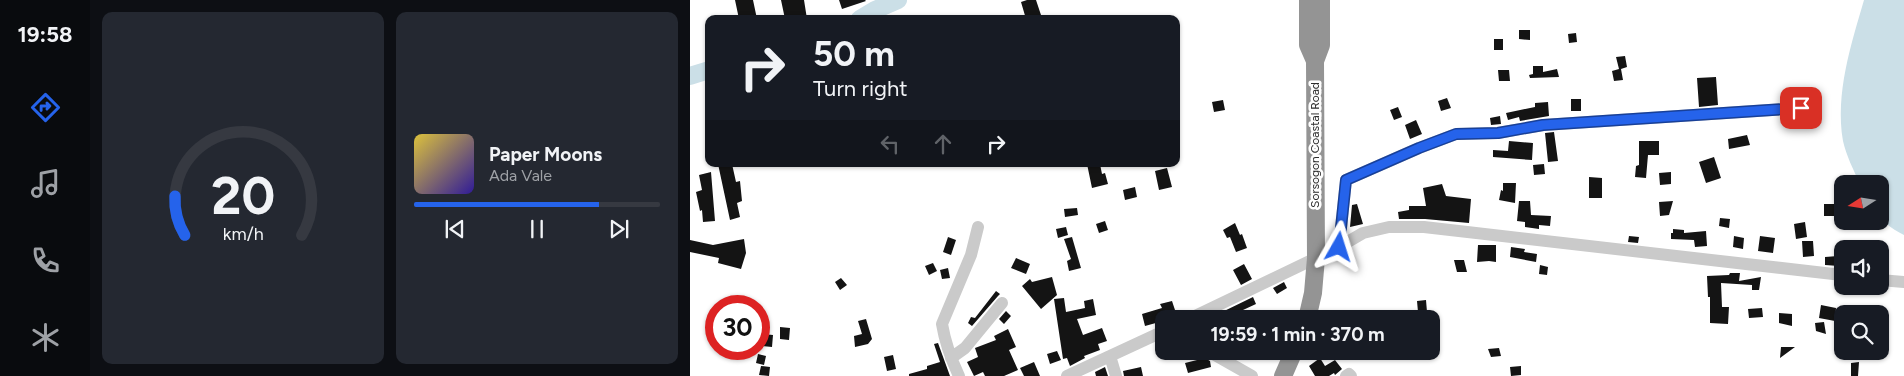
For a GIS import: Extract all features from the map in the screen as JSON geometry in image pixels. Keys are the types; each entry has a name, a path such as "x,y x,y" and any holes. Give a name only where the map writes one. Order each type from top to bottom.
{"highway":[{"name":"Sorsogon Coastal Road","path":"1308,0 1308,45 1315,61"},
{"name":"Sorsogon Coastal Road","path":"1309,310 1313,292 1316,258 1315,61 1321,45 1321,0"},
{"path":"1283,376 1290,360"}],"street":[{"path":"1339,247 1346,180 1456,134 1498,133 1543,125 1801,108"},
{"path":"959,376 951,358 942,324 971,255 978,227"},
{"path":"1208,310 1339,247 1363,233 1389,227 1424,227 1834,274"},
{"path":"1889,281 1904,282"},
{"path":"951,358 965,348 1002,303"},
{"path":"1067,376 1155,335"},
{"path":"1110,356 1116,376"},
{"path":"1224,360 1252,376"},
{"path":"1346,376 1349,374 1351,376"}],"shaded area":[{"path":"1864,0 1904,0 1904,235 1889,226 1889,175 1856,175 1843,141 1841,105 1850,52"}],"building":[{"path":"735,0 753,0 756,15 738,15"},
{"path":"781,0 804,0 806,15 784,15"},
{"path":"839,0 865,0 866,1 842,9"},
{"path":"1036,0 1041,15 1025,15 1021,2"},
{"path":"1519,30 1530,30 1530,40 1519,39"},
{"path":"1576,33 1577,42 1569,43 1568,34"},
{"path":"1494,39 1503,39 1503,50 1494,50"},
{"path":"1625,56 1627,67 1621,69 1623,80 1614,81 1612,71 1619,69 1616,57"},
{"path":"1533,66 1543,66 1543,72 1557,69 1559,77 1530,78 1529,75 1533,74"},
{"path":"1498,70 1509,70 1510,81 1499,81"},
{"path":"1716,77 1718,105 1699,107 1697,78"},
{"path":"1447,98 1451,108 1441,111 1438,101"},
{"path":"1571,99 1581,99 1581,111 1571,111"},
{"path":"1223,100 1225,110 1214,112 1212,102"},
{"path":"1548,102 1549,116 1520,121 1519,117 1508,120 1506,113 1535,107 1535,103"},
{"path":"1398,107 1402,117 1394,120 1390,110"},
{"path":"1500,116 1501,124 1491,125 1490,118"},
{"path":"1416,120 1422,134 1410,139 1405,125"},
{"path":"1554,132 1558,161 1548,162 1545,133"},
{"path":"1747,135 1750,145 1729,149 1728,139"},
{"path":"1509,141 1533,143 1532,160 1493,157 1493,150 1508,151"},
{"path":"1639,141 1659,141 1659,155 1648,155 1646,178 1635,177 1636,166 1639,165"},
{"path":"1714,157 1721,178 1706,183 1699,162"},
{"path":"1544,164 1545,174 1534,175 1533,165"},
{"path":"719,167 733,167 736,182 740,181 742,201 737,203 740,217 730,220"},
{"path":"1088,167 1101,167 1102,174 1105,173 1108,184 1092,188"},
{"path":"1167,168 1172,187 1159,190 1155,171"},
{"path":"711,172 715,221 703,222 702,210 700,211 696,192 702,190 699,175"},
{"path":"1671,172 1671,184 1660,185 1659,173"},
{"path":"1589,177 1602,178 1602,198 1589,198"},
{"path":"1503,183 1516,183 1515,203 1499,200 1501,190 1503,191"},
{"path":"1442,184 1446,196 1471,199 1469,223 1399,219 1398,212 1409,210 1409,206 1426,206 1423,188"},
{"path":"1135,187 1137,197 1125,200 1123,190"},
{"path":"1519,201 1530,201 1531,215 1551,216 1550,226 1539,225 1539,229 1525,227 1525,222 1517,221"},
{"path":"1673,201 1669,215 1660,216 1659,202"},
{"path":"1357,204 1363,224 1350,227 1352,205"},
{"path":"1824,204 1834,204 1834,216 1824,216"},
{"path":"1077,208 1078,215 1065,217 1064,209"},
{"path":"1720,218 1730,219 1729,228 1719,226"},
{"path":"1105,221 1108,230 1099,233 1096,224"},
{"path":"1805,222 1807,237 1796,239 1794,224"},
{"path":"1235,223 1240,235 1242,234 1247,248 1236,252 1230,237 1227,238 1223,230"},
{"path":"1066,227 1068,235 1058,238 1056,229"},
{"path":"1673,229 1684,230 1684,233 1706,231 1707,246 1695,247 1694,240 1671,239"},
{"path":"1629,236 1639,237 1638,243 1628,242"},
{"path":"1734,236 1744,238 1743,249 1733,247"},
{"path":"1760,236 1775,238 1773,253 1758,251"},
{"path":"948,237 956,240 951,255 943,252"},
{"path":"1072,237 1081,268 1069,271 1067,261 1071,259 1064,239"},
{"path":"744,239 746,253 741,269 718,263 719,258 690,252 690,240 713,245"},
{"path":"1802,241 1813,241 1814,256 1803,257"},
{"path":"1478,245 1496,245 1496,262 1477,262"},
{"path":"1511,247 1525,249 1524,252 1537,254 1536,262 1510,257"},
{"path":"1834,256 1834,266 1825,265 1825,257"},
{"path":"1016,258 1030,264 1026,274 1011,268"},
{"path":"1454,260 1464,260 1467,272 1457,272"},
{"path":"933,263 937,271 929,275 925,266"},
{"path":"1244,264 1252,279 1241,285 1233,270"},
{"path":"1540,265 1548,267 1547,275 1539,274"},
{"path":"948,268 950,278 942,279 940,270"},
{"path":"1730,273 1740,273 1739,281 1761,277 1759,290 1752,290 1752,285 1721,283 1722,307 1729,307 1728,324 1710,323 1710,297 1708,297 1707,276 1729,275"},
{"path":"1052,277 1057,295 1041,309 1022,286 1030,279 1032,282"},
{"path":"841,278 847,285 840,290 835,282"},
{"path":"1284,282 1287,288 1277,294 1273,288"},
{"path":"996,291 1000,294 972,326 968,323 971,317 975,318"},
{"path":"1253,297 1256,304 1243,310 1226,310"},
{"path":"1064,298 1066,312 1085,308 1084,301 1093,299 1096,315 1077,319 1083,335 1102,328 1107,341 1098,344 1100,350 1084,356 1085,358 1070,366 1067,358 1063,359 1054,299"},
{"path":"1426,300 1427,310 1418,310 1417,301"},
{"path":"1172,301 1175,310 1155,310 1162,308 1160,304"},
{"path":"1821,305 1834,308 1834,321 1819,318"},
{"path":"1762,308 1763,317 1749,318 1748,309"},
{"path":"1155,310 1155,323 1145,326 1142,314"},
{"path":"1006,311 1011,316 1004,324 999,319"},
{"path":"1779,313 1792,314 1792,326 1779,323"},
{"path":"866,319 872,339 868,344 855,347 854,336 862,334 858,321"},
{"path":"1824,322 1826,334 1816,331 1815,323"},
{"path":"780,327 790,328 789,340 780,339"},
{"path":"1008,329 1016,347 1009,350 1018,370 1004,376 985,376 983,372 974,376 967,362 978,357 975,348 996,340 994,336"},
{"path":"770,335 773,335 772,347 770,347"},
{"path":"938,343 950,376 909,376 909,374 927,369 927,366 940,362 934,344"},
{"path":"1781,347 1795,347 1780,358"},
{"path":"1499,348 1501,356 1491,357 1488,349"},
{"path":"1057,351 1061,360 1050,364 1047,354"},
{"path":"893,355 896,369 887,371 884,357"},
{"path":"757,360 765,360 764,365 756,363"},
{"path":"1208,360 1211,367 1188,373 1185,363"},
{"path":"1317,360 1321,360 1325,366 1335,360 1342,369 1335,375 1334,373 1329,376 1315,376 1309,366"},
{"path":"1034,362 1040,376 1024,376 1020,368"},
{"path":"1859,362 1858,376 1851,376 1851,363"},
{"path":"761,366 770,367 769,376 759,375"},
{"path":"1521,366 1521,375 1511,376 1510,367"},
{"path":"1105,367 1108,376 1096,376 1095,372"},
{"path":"1141,367 1143,376 1124,376 1123,371"}],"waterway":[{"path":"867,15 898,0"},
{"path":"690,76 705,71"}],"route":[{"path":"1339,247 1346,180 1456,134 1498,133 1543,125 1801,108"}]}
